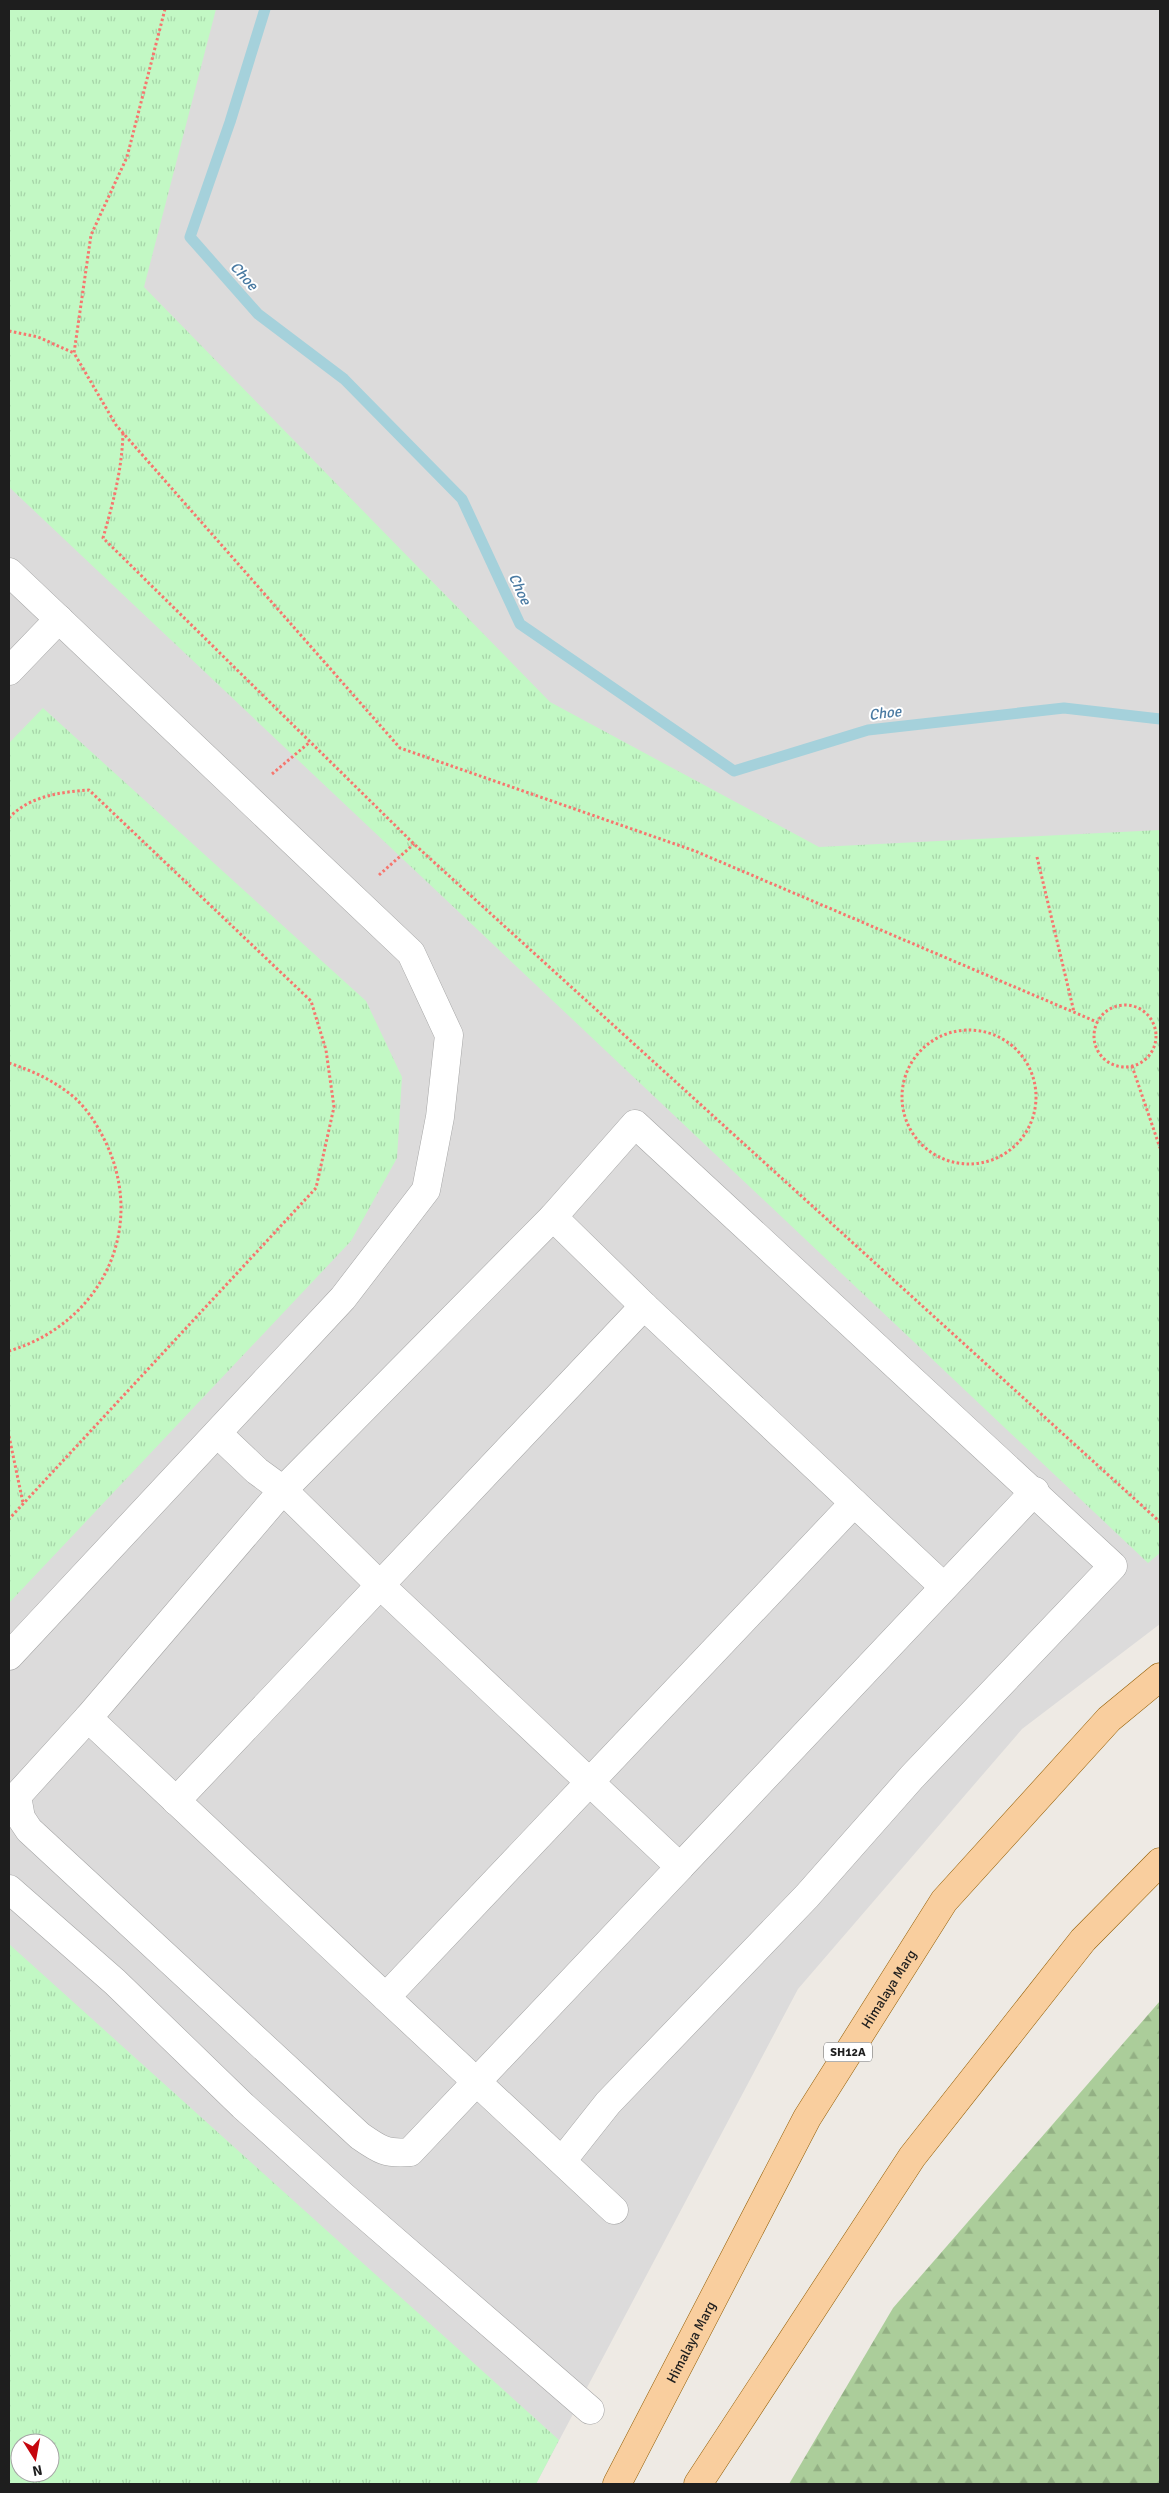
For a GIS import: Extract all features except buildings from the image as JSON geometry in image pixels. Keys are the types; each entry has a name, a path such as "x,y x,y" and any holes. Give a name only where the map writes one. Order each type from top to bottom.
{"main road":[{"name":"Himalaya Marg","path":"617,2484 807,2118 944,1901 1109,1719 1160,1677"},
{"path":"698,2484 912,2157 1082,1940 1160,1862"}],"street":[{"path":"9,572 411,953 449,1035 440,1117 426,1190 343,1298 9,1656"},
{"path":"9,671 59,619"},
{"path":"562,2161 608,2103 807,1896 912,1777 1035,1646 1114,1566 1034,1491 635,1124 553,1217 283,1490 88,1718 17,1796 21,1818 29,1830 353,2129 379,2150 391,2153 410,2152 1034,1491"},
{"path":"553,1217 644,1306 944,1587"},
{"path":"176,1801 644,1306"},
{"path":"218,1434 257,1471 283,1490 380,1585 680,1867"},
{"path":"386,1997 854,1502"},
{"path":"88,1718 614,2210"},
{"path":"9,1889 115,1982 243,2106 344,2197 590,2410"}],"path":[{"path":"74,353 91,235 127,157 165,9"},
{"path":"9,331 38,337 74,353 116,425 400,748 695,851 1098,1022"},
{"path":"123,432 122,461 118,484 103,538 414,844 1160,1522"},
{"path":"246,795 310,742"},
{"path":"9,818 17,809 56,792 89,790 311,1001 326,1050 334,1107 316,1188 9,1519"},
{"path":"354,898 414,844"},
{"path":"1037,858 1074,1012"},
{"path":"1122,1005 1132,1006 1150,1018 1155,1032 1154,1047 1141,1062 1132,1066 1121,1067 1112,1064 1097,1051 1094,1041 1098,1022 1103,1014 1122,1005"},
{"path":"960,1030 983,1031 1005,1040 1020,1054 1031,1072 1035,1099 1034,1112 1026,1132 1012,1148 994,1159 974,1164 953,1162 931,1153 914,1137 904,1116 901,1093 906,1071 919,1051 938,1037 960,1030"},
{"path":"9,1063 41,1074 76,1099 101,1131 117,1170 122,1212 115,1253 96,1291 68,1322 32,1344 9,1351"},
{"path":"1132,1066 1160,1148"},
{"path":"9,1436 23,1504"}],"shaded area":[{"path":"9,9 1160,9 1160,1624 1022,1729 798,1989 536,2484 9,2484"}],"green space":[{"path":"9,9 216,9 144,287 550,702 819,847 1160,830 1160,1553 1148,1563 9,487"},
{"path":"43,708 366,1001 402,1077 397,1158 351,1241 9,1603 9,743"},
{"path":"9,1944 559,2440 536,2484 9,2484"},
{"path":"1160,2001 1160,2484 789,2484 893,2308"}],"waterway":[{"name":"Choe","path":"265,9 230,122 190,237 258,314 344,379 462,499 520,624 734,771 868,730 1064,708 1160,719"}]}
